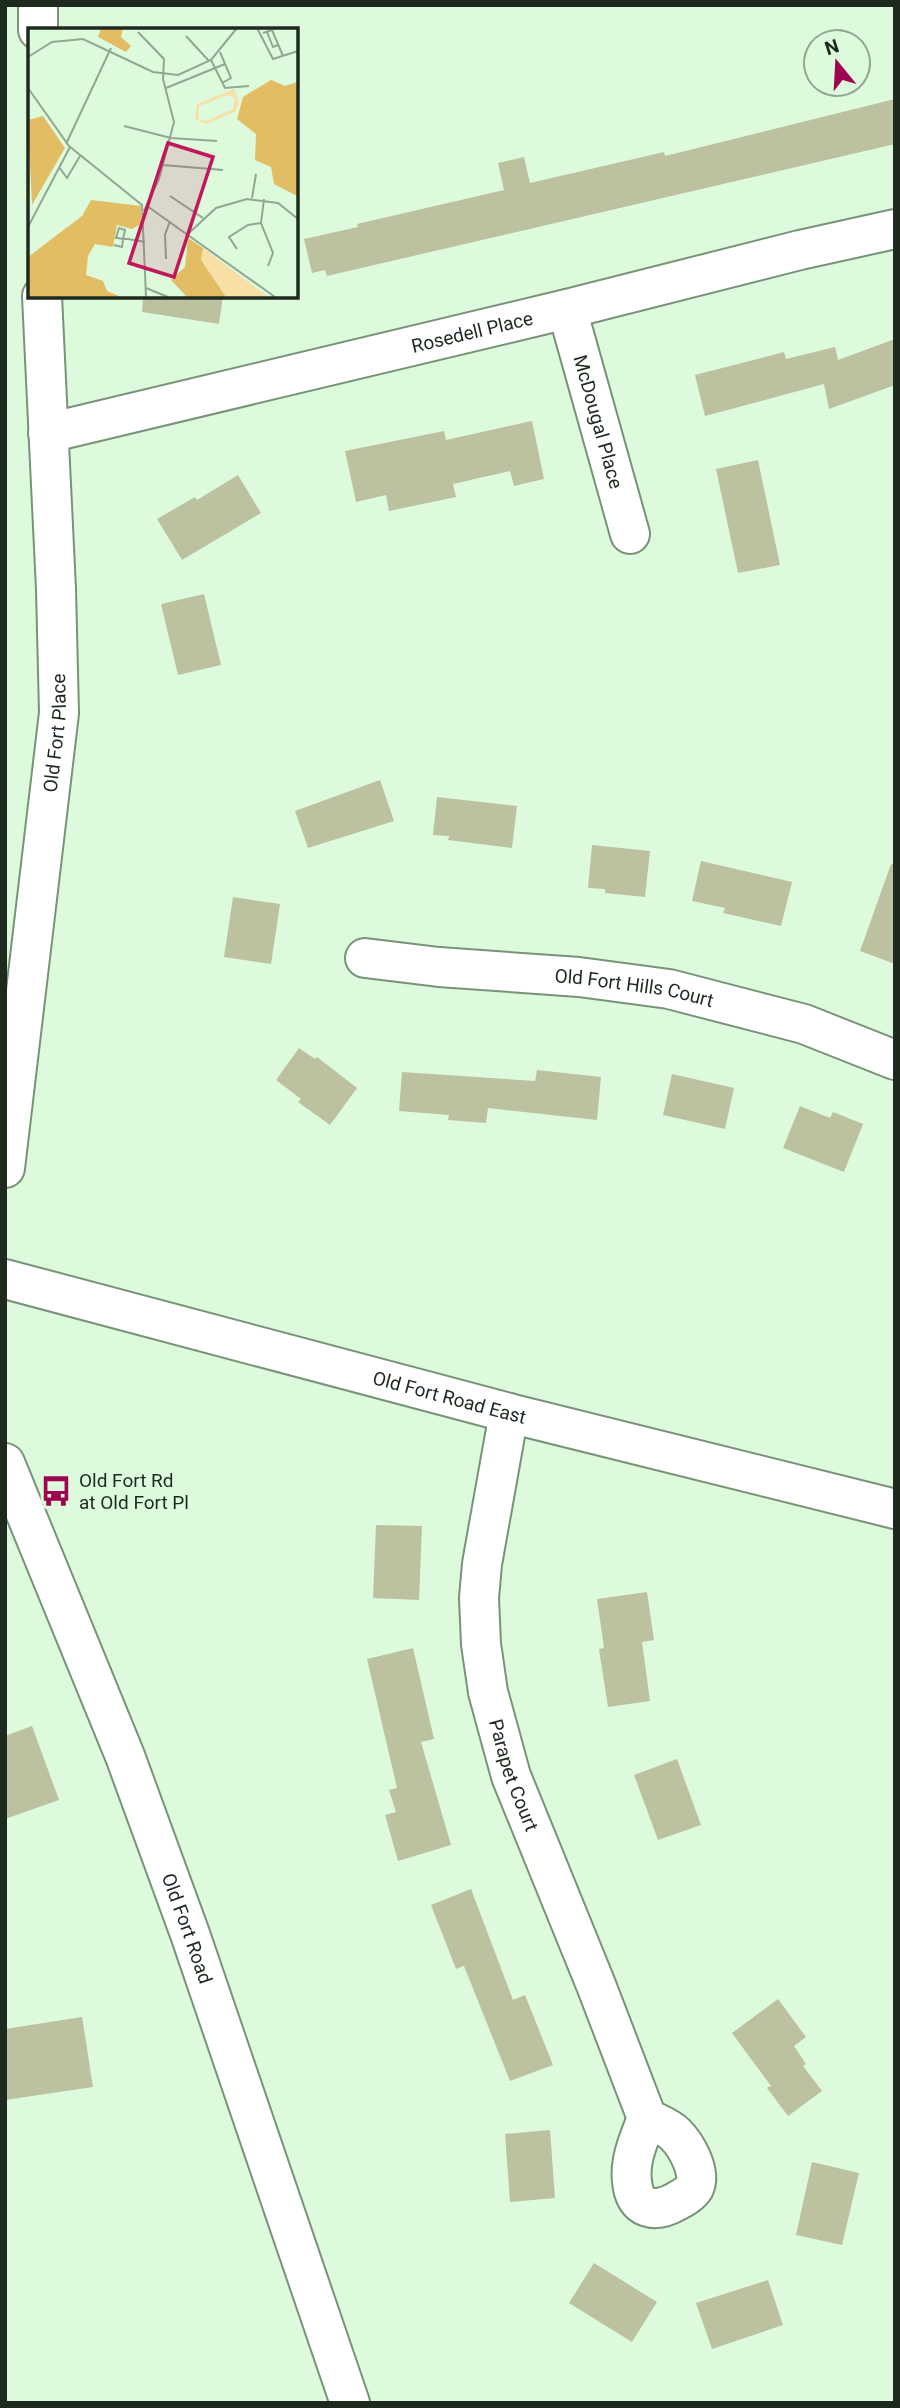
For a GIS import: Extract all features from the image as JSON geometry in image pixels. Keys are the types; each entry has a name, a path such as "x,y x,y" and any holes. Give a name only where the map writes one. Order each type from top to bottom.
{"street":[{"path":"38,5 38,28"},
{"name":"Rosedell Place","path":"48,433 895,229"},
{"name":"Old Fort Place","path":"5,1168 59,713 42,298"},
{"name":"McDougal Place","path":"567,309 630,534"},
{"name":"Old Fort Hills Court","path":"365,958 439,967 579,977 670,989 804,1024 895,1060"},
{"name":"Old Fort Road East","path":"5,1279 509,1413 895,1509"},
{"name":"Parapet Court","path":"509,1413 482,1564 479,1598 481,1644 488,1692 511,1776 647,2118"},
{"name":"Old Fort Road","path":"5,1463 125,1756 190,1934 350,2403"}],"building":[{"path":"895,99 895,144 327,276 325,270 312,273 304,239 504,190 498,163 524,157 530,183 664,152 665,156"},
{"path":"143,298 223,298 219,324 142,312"},
{"path":"895,339 895,385 829,409 824,384 705,416 695,375 784,352 786,359 835,347 838,360"},
{"path":"532,421 544,479 514,486 510,471 453,484 456,497 389,511 386,495 356,502 345,451 444,431 446,440"},
{"path":"758,460 780,565 738,573 716,469"},
{"path":"238,475 261,513 182,560 157,519 195,497 197,500"},
{"path":"204,594 221,665 178,675 161,604"},
{"path":"380,780 394,821 308,848 295,811"},
{"path":"437,797 517,806 512,848 448,840 449,836 433,835"},
{"path":"592,845 650,851 645,897 605,893 605,889 588,888"},
{"path":"701,861 792,882 781,926 723,913 725,908 692,901"},
{"path":"891,864 895,865 895,964 860,951"},
{"path":"233,897 280,904 271,964 224,957"},
{"path":"299,1048 315,1059 317,1057 357,1088 330,1125 298,1102 301,1099 276,1080"},
{"path":"537,1070 601,1077 597,1120 488,1108 486,1123 448,1120 449,1115 399,1111 402,1072 535,1081"},
{"path":"672,1074 734,1088 725,1129 663,1115"},
{"path":"800,1106 830,1118 833,1112 863,1124 844,1172 783,1148"},
{"path":"376,1525 422,1526 419,1600 373,1598"},
{"path":"647,1592 654,1640 642,1642 650,1701 608,1707 599,1649 604,1648 597,1599"},
{"path":"413,1648 434,1739 421,1742 451,1845 398,1861 385,1815 396,1812 389,1790 397,1788 367,1659"},
{"path":"32,1726 59,1800 5,1819 5,1736"},
{"path":"677,1759 701,1825 658,1840 634,1775"},
{"path":"471,1889 513,2000 525,1995 553,2065 510,2081 464,1966 456,1969 431,1905"},
{"path":"778,1999 806,2037 794,2046 806,2064 803,2066 822,2091 788,2116 767,2088 771,2086 732,2033"},
{"path":"82,2017 93,2087 5,2100 5,2029"},
{"path":"550,2130 555,2198 510,2202 505,2134"},
{"path":"812,2162 859,2173 842,2245 796,2235"},
{"path":"594,2263 657,2302 632,2342 569,2303"},
{"path":"768,2280 783,2325 712,2349 696,2303"}],"place":[{"name":"Old Fort Rd at Old Fort Pl","path":"56,1491"}]}
